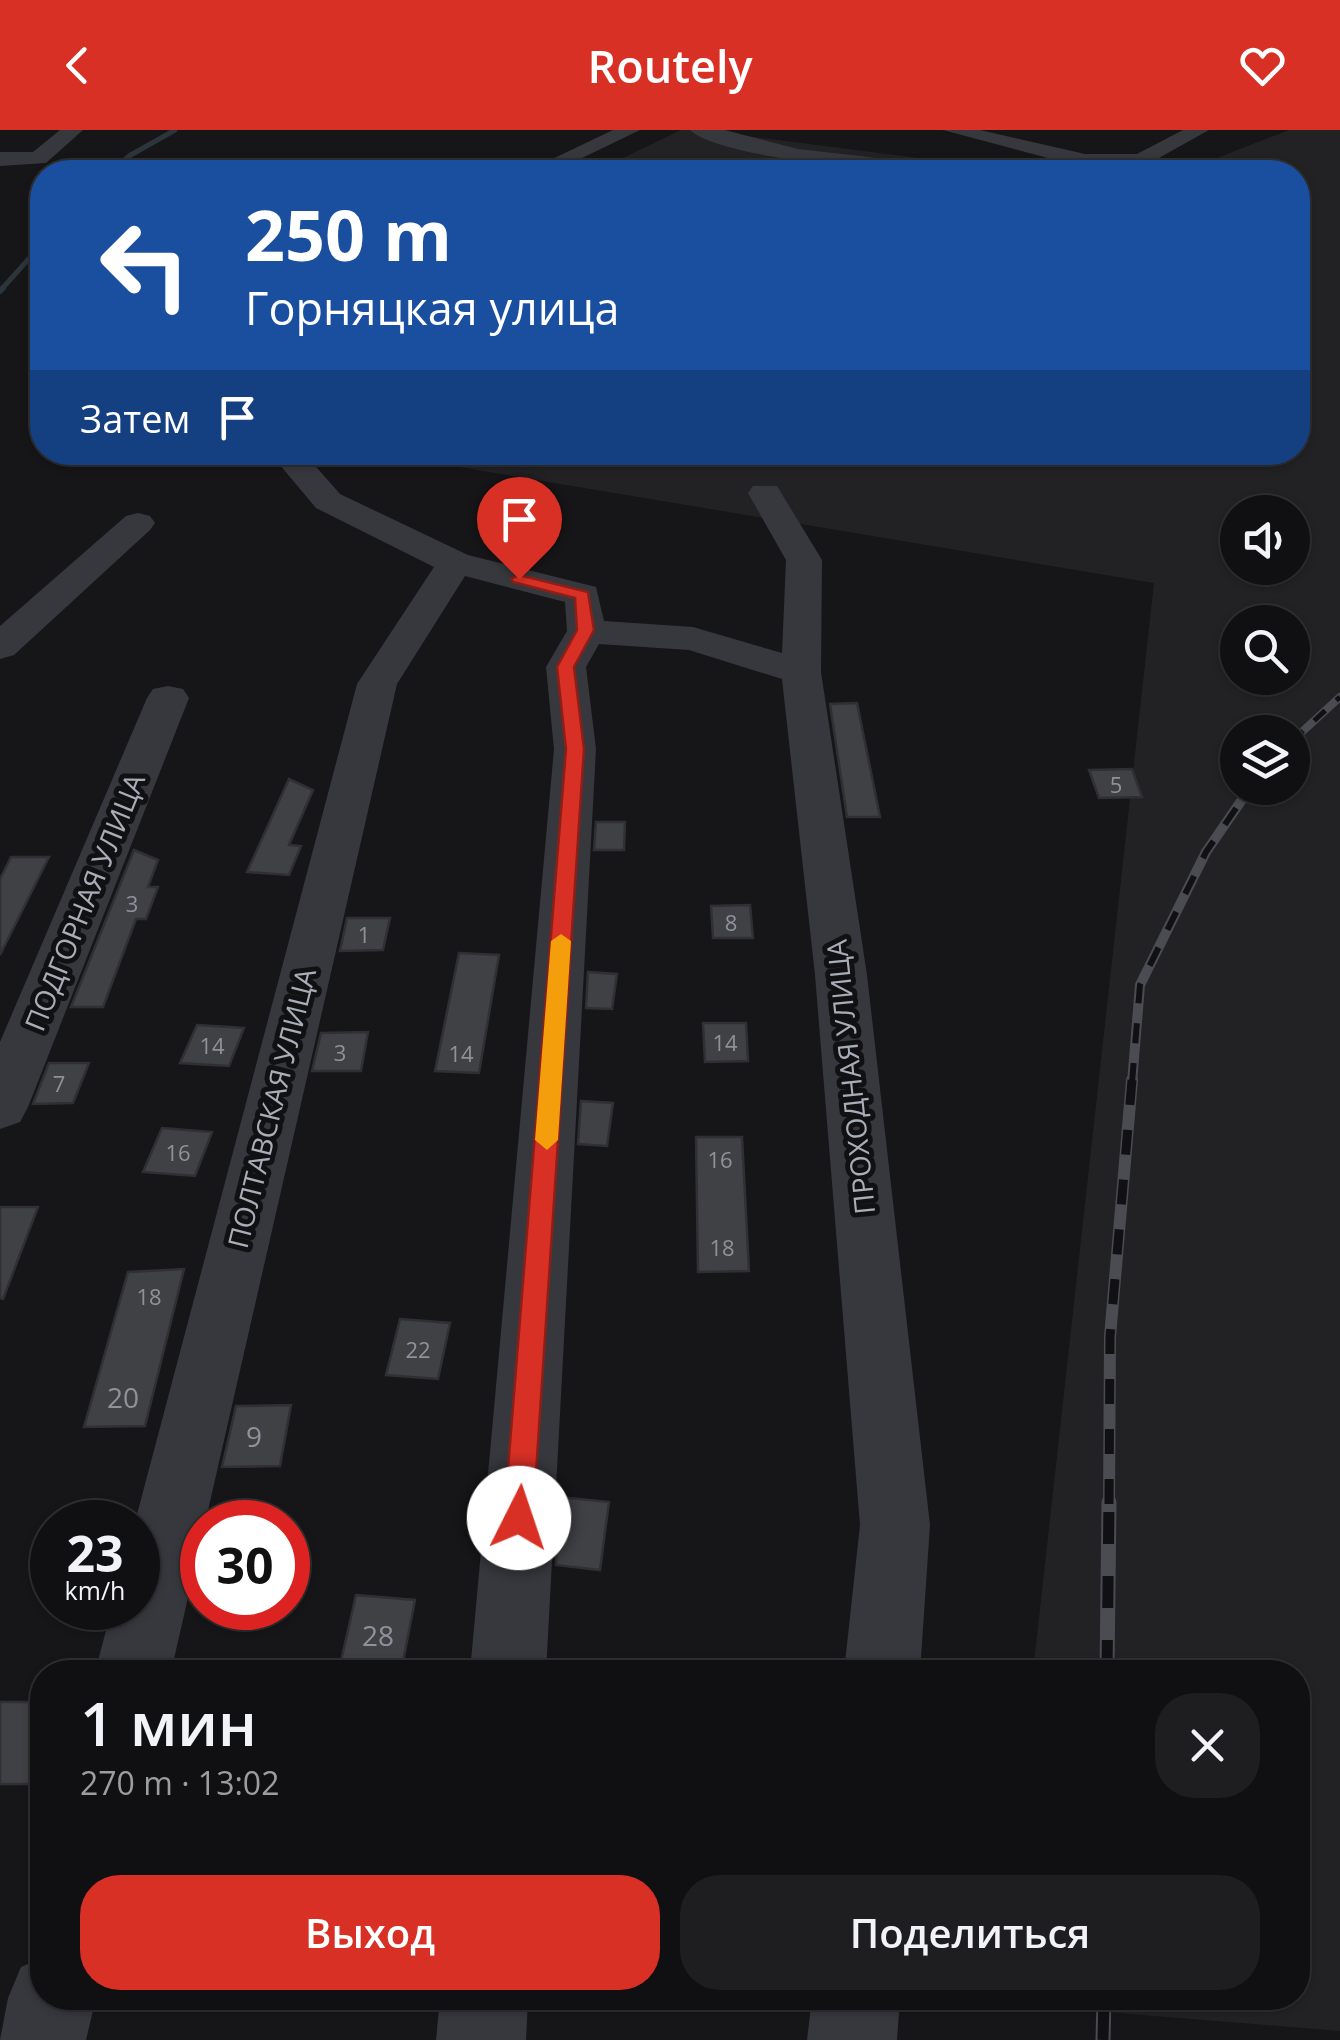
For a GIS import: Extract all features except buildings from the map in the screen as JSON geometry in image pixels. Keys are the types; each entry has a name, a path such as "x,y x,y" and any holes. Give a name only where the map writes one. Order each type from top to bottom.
{"street":[{"path":"0,159 38,158 73,130"},
{"path":"563,160 630,130"},
{"path":"700,130 798,155 839,160"},
{"path":"954,130 1085,160"},
{"path":"1143,160 1199,130"},
{"path":"296,465 328,501 455,563 582,595 586,630 566,667 575,749 509,1660"},
{"name":"ПРОХОДНАЯ УЛИЦА","path":"765,493 804,560 802,672 841,975 894,1525 883,1660"},
{"path":"0,647 138,523"},
{"name":"ПОЛТАВСКАЯ УЛИЦА","path":"135,1660 377,684 455,563"},
{"path":"586,630 692,638 802,672"},
{"name":"ПОДГОРНАЯ УЛИЦА","path":"0,1106 168,698"},
{"path":"41,2040 49,2010"},
{"path":"481,2040 483,2010"},
{"path":"852,2040 855,2010"}],"shaded area":[{"path":"681,130 700,130 934,160 619,160"},
{"path":"1289,130 1340,130 1340,2031 1082,2010 1310,2010 1310,1660 1034,1660 1154,583 447,465 1310,465 1310,160 1212,160"}],"waterway":[{"path":"124,160 175,130"},
{"path":"3,288 0,291 30,257"}],"railway":[{"path":"1310,724 1340,697"},
{"path":"1132,1083 1140,985 1206,852 1238,805"},
{"path":"1109,1504 1110,1337 1132,1080"},
{"path":"1107,1660 1109,1502"},
{"path":"1103,2040 1104,2010"}],"slow traffic":[{"path":"547,1140 561,941"}],"route":[{"path":"519,579 582,595 586,630 566,667 575,749 519,1518"}]}
